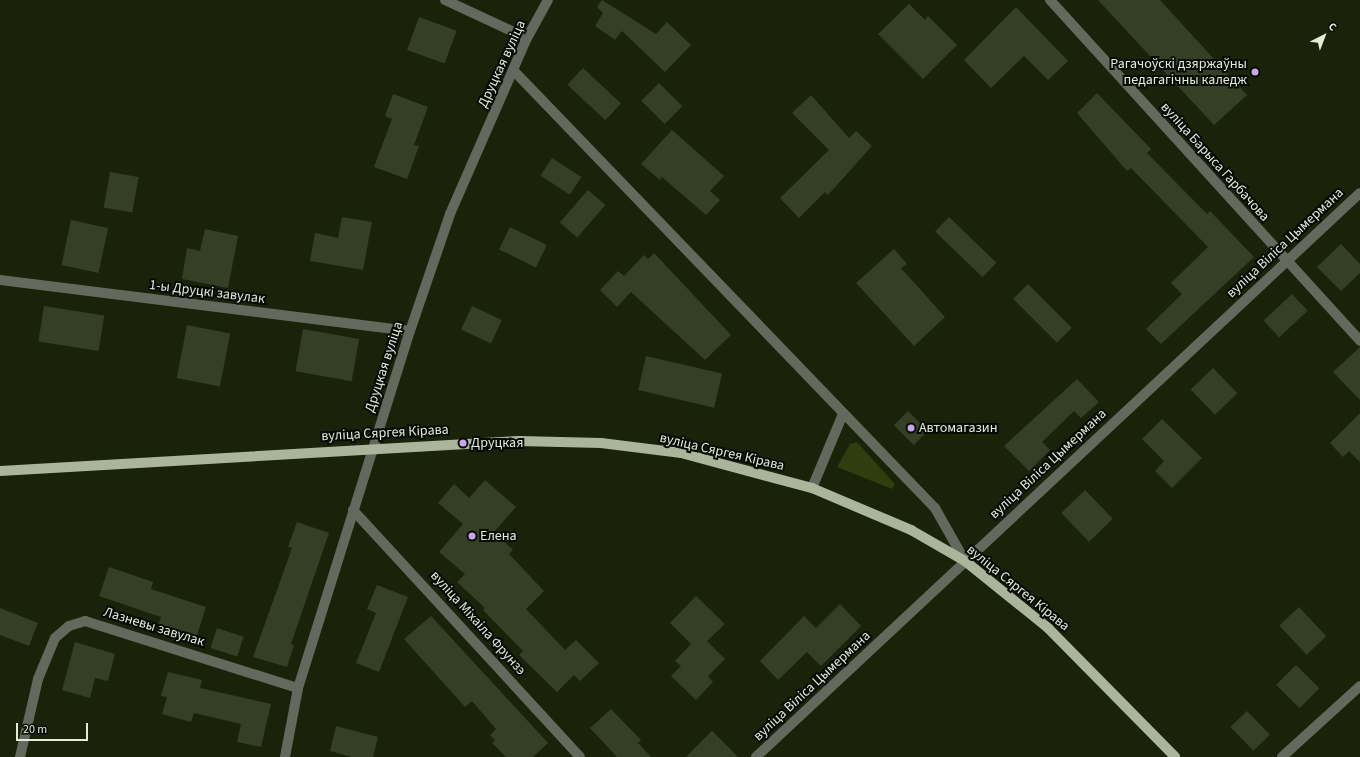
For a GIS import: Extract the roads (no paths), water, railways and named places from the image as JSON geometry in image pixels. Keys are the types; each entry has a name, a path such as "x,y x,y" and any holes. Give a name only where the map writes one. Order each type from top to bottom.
{"main road":[{"name":"вуліца Сяргея Кірава","path":"0,470 519,441 601,444 681,454 812,488 911,530 965,561 1048,628 1176,757"}],"street":[{"path":"445,0 527,38"},
{"name":"Друцкая вуліца","path":"285,757 298,688 410,331 450,214 527,38 548,0"},
{"name":"вуліца Барыса Гарбачова","path":"1050,0 1360,341"},
{"path":"513,70 935,508 965,561"},
{"name":"вуліца Віліса Цымермана","path":"756,757 1360,193"},
{"name":"1-ы Друцкі завулак","path":"0,280 410,331"},
{"path":"812,488 843,414"},
{"name":"вуліца Міхаіла Фрунзэ","path":"353,510 580,757"},
{"name":"Лазневы завулак","path":"20,757 38,679 55,638 69,626 85,621 298,688"},
{"path":"1282,757 1360,686"}],"place":[{"name":"Рагачоўскі дзяржаўны педагагічны каледж","path":"1255,72"},
{"name":"Автомагазин","path":"911,428"},
{"name":"Друцкая","path":"463,443"},
{"name":"Елена","path":"472,536"}]}
